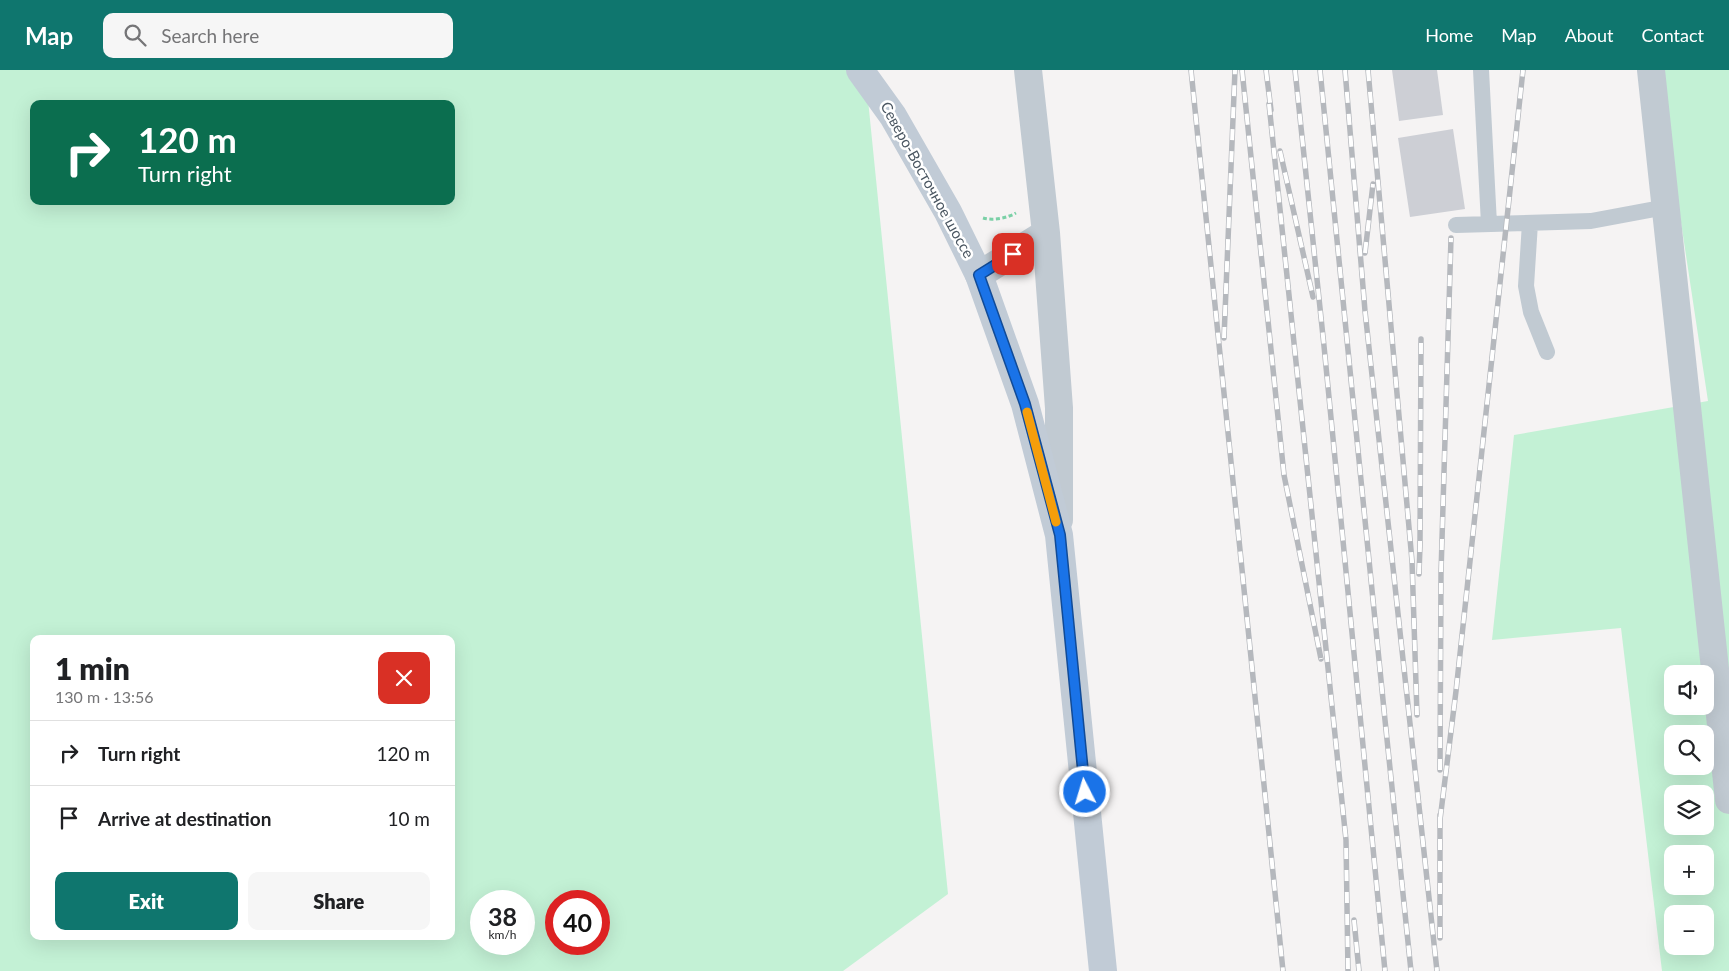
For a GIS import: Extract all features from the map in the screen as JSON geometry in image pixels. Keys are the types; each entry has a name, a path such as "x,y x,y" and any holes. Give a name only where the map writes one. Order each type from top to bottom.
{"street":[{"name":"Северо-Восточное шоссе","path":"860,70 893,116 948,212 979,275 1025,404 1060,535 1103,971"},
{"path":"1028,70 1046,233 1059,408 1060,535"},
{"path":"1651,70 1729,800"},
{"path":"979,275 1046,233"}],"lane":[{"path":"1482,70 1489,224"},
{"path":"1456,226 1591,221 1666,207"},
{"path":"1530,223 1526,286 1531,312 1547,352"}],"path":[{"path":"977,216 988,219 999,218 1011,216 1021,210"}],"green space":[{"path":"0,70 865,70 948,894 843,971 0,971"},
{"path":"1658,70 1729,70 1729,971 1662,971 1621,628 1492,640 1514,435 1708,401"}],"building":[{"path":"1392,70 1437,70 1443,115 1399,121"},
{"path":"1453,129 1465,209 1410,217 1398,138"}],"railway":[{"path":"1191,70 1283,971"},
{"path":"1224,338 1235,70"},
{"path":"1242,70 1284,475 1321,659"},
{"path":"1266,70 1271,110"},
{"path":"1295,70 1385,971"},
{"path":"1320,70 1411,971"},
{"path":"1345,70 1365,311 1437,971"},
{"path":"1368,70 1412,561 1417,715"},
{"path":"1440,820 1456,691 1523,70"},
{"path":"1269,104 1346,840 1348,971"},
{"path":"1280,151 1313,297"},
{"path":"1365,253 1373,184"},
{"path":"1440,770 1441,573 1451,238"},
{"path":"1419,574 1421,339"},
{"path":"1440,815 1440,938"},
{"path":"1354,920 1359,971"}],"slow traffic":[{"path":"1027,412 1056,522"}],"route":[{"path":"1013,254 979,275 1025,404 1060,535 1085,792"}]}
